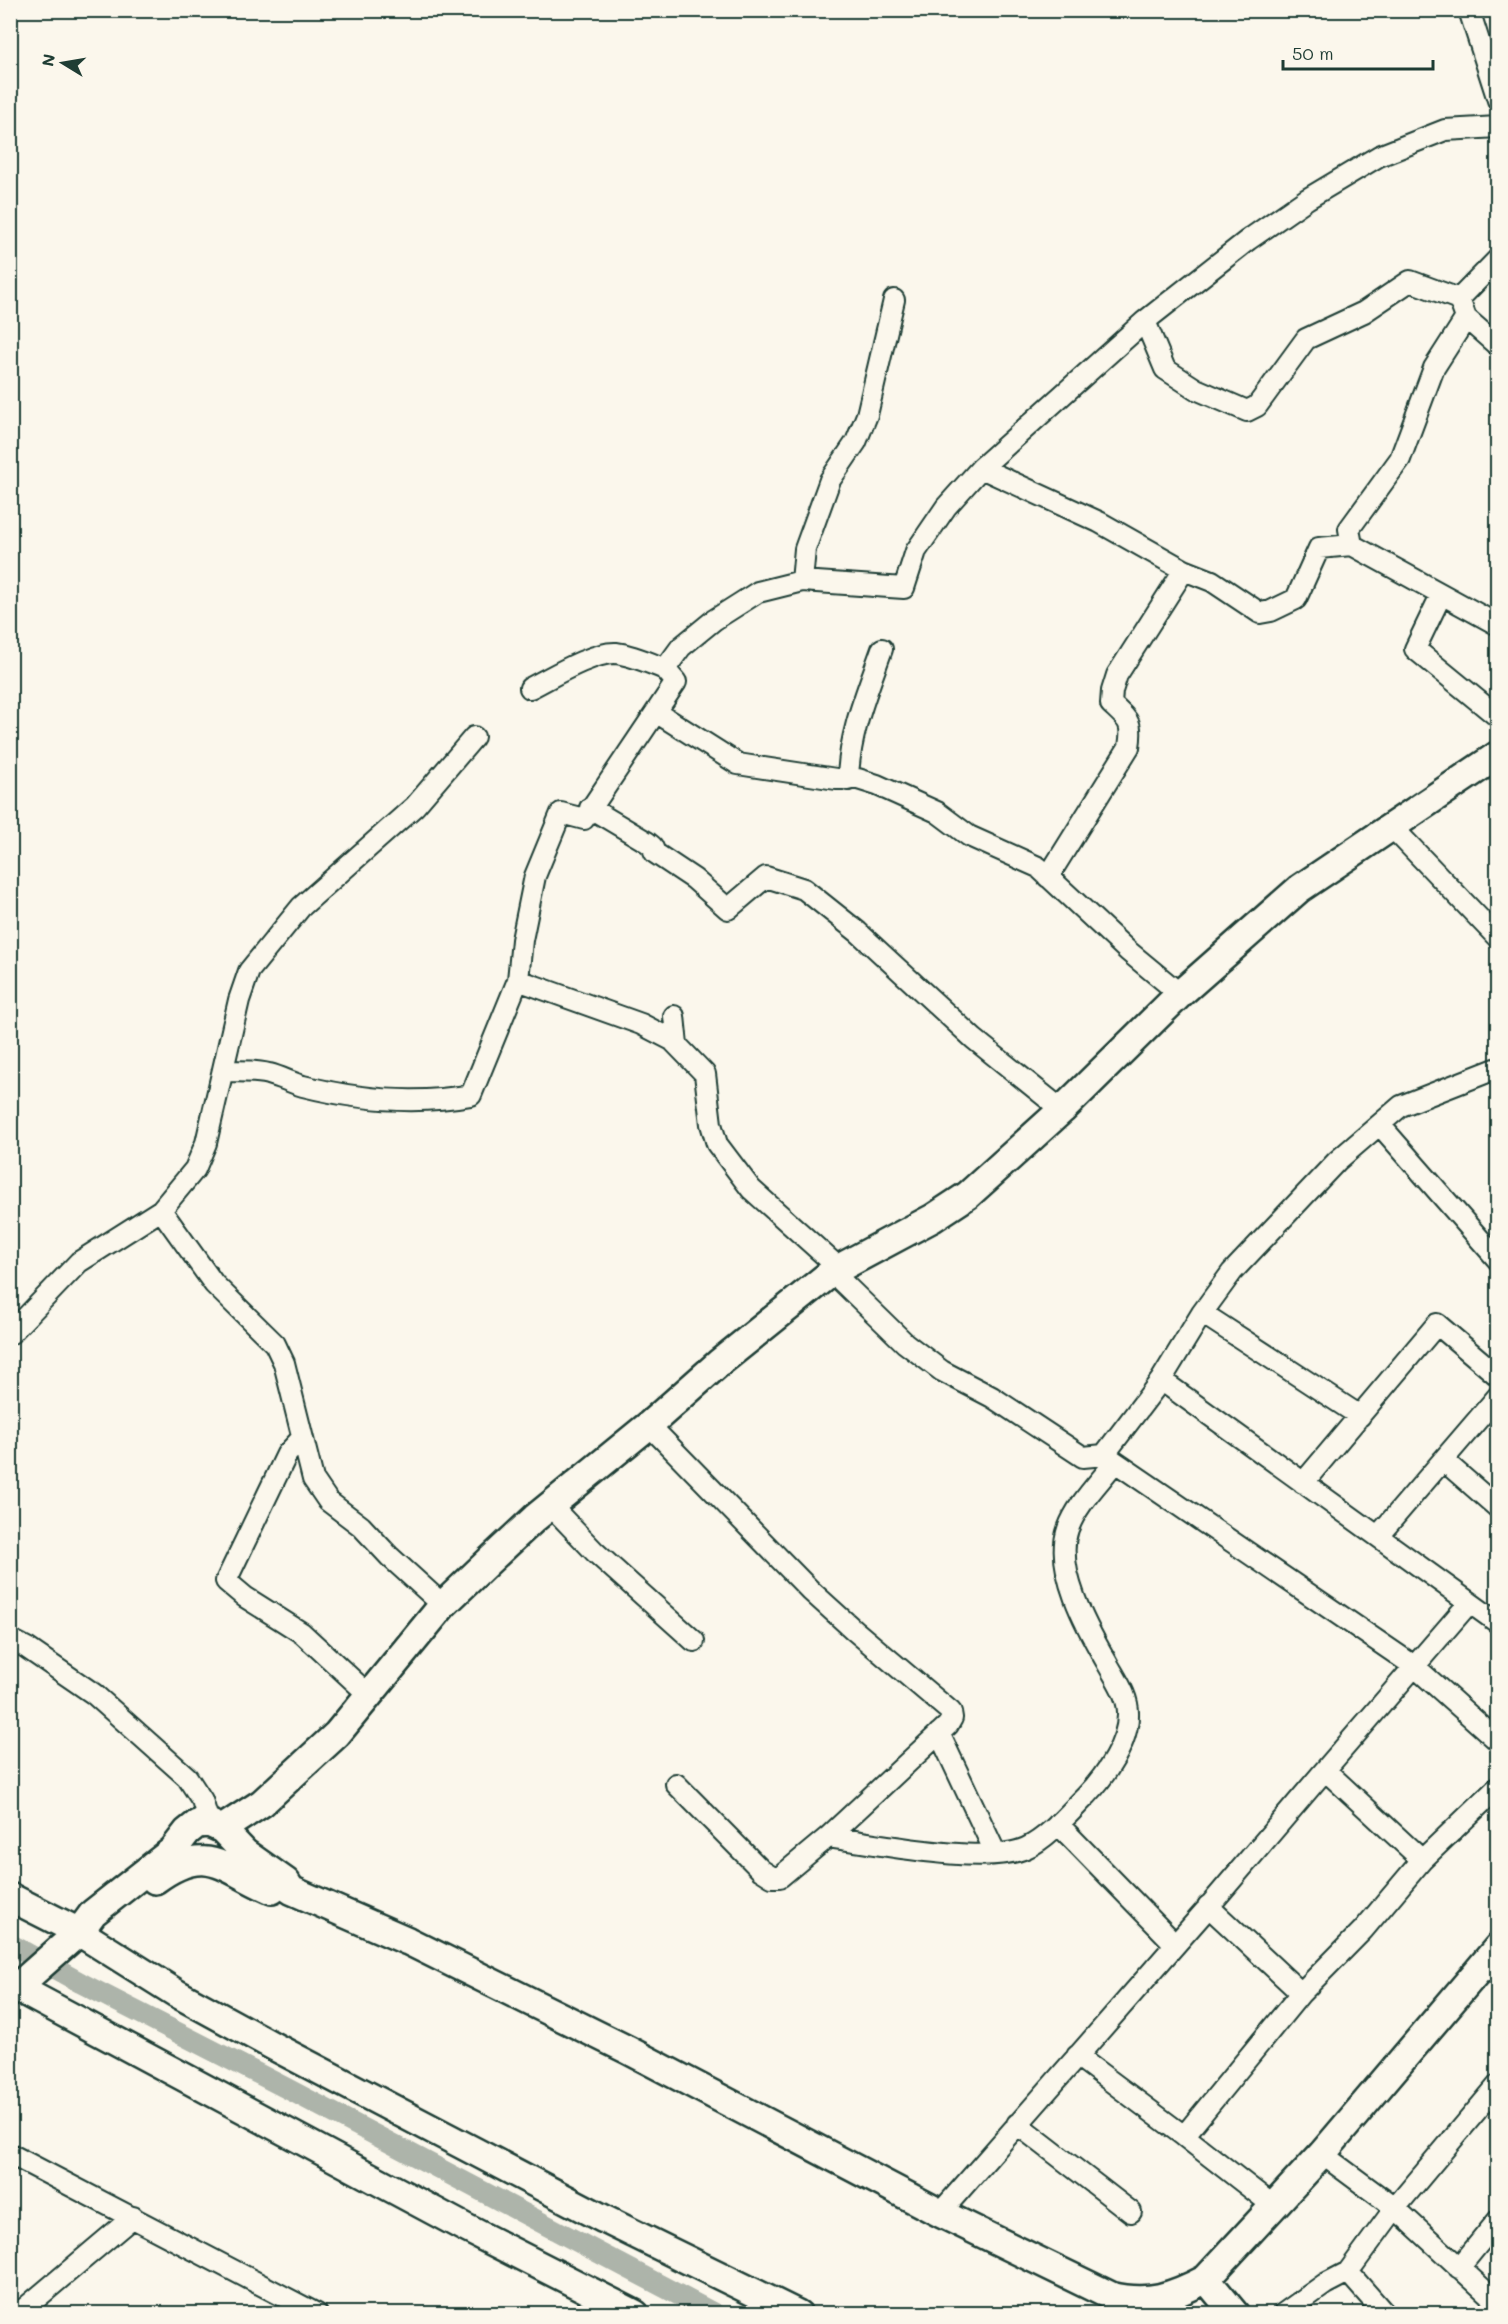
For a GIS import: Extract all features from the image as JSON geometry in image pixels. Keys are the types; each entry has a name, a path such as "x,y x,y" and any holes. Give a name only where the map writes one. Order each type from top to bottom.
{"street":[{"path":"1469,10 1497,100"},
{"path":"665,669 681,647 714,620 758,592 802,581 904,588 916,551 946,507 981,468 1145,321 1264,228 1379,156 1445,130 1497,127"},
{"path":"1459,299 1497,259"},
{"path":"1145,321 1165,369 1196,389 1247,411 1257,406 1306,339 1364,312 1410,281 1459,299 1466,318 1497,346"},
{"path":"802,581 805,549 830,480 856,442 867,414 894,300"},
{"path":"1352,545 1349,529 1400,459 1434,368 1466,318"},
{"path":"981,468 1099,522 1184,570 1212,581 1260,613 1271,611 1296,599 1318,548 1352,545 1497,625"},
{"path":"1048,877 1130,747 1132,730 1129,721 1111,704 1117,675 1184,570"},
{"path":"1441,595 1414,649 1497,717"},
{"path":"848,780 849,758 855,726 882,649"},
{"path":"223,1071 267,1073 303,1086 364,1098 406,1102 441,1101 471,1095 518,980 522,940 535,876 556,823 561,813 584,819 676,682 665,669 617,653 606,654 584,662 530,688"},
{"path":"656,712 738,764 848,780 858,779 878,785 937,812 969,836 1038,867 1128,951 1180,993"},
{"path":"10,1334 80,1262 161,1210 195,1168 206,1143 239,1000 249,972 301,907 415,806 474,738"},
{"path":"635,2313 464,2227 17,1985 73,1937 93,1913 173,1850 192,1827 219,1829 262,1803 337,1734 443,1605 535,1518 649,1425 719,1363 835,1270 933,1218 968,1195 1062,1110 1180,993 1299,889 1497,755"},
{"path":"591,808 647,842 655,853 694,879 728,909 766,877 804,889 858,932 974,1039 1062,1110"},
{"path":"1391,826 1497,938"},
{"path":"518,980 641,1024 672,1040 705,1074 711,1124 717,1144 751,1189 835,1270 904,1342 942,1371 992,1397 1083,1457 1109,1458 1414,1666 1497,1741"},
{"path":"674,1016 677,1045"},
{"path":"828,1837 953,1853 1007,1854 1028,1847 1058,1824 1095,1787 1122,1745 1128,1715 1125,1695 1080,1616 1065,1553 1068,1531 1076,1513 1202,1313 1240,1263 1337,1161 1401,1106 1497,1068"},
{"path":"1380,1125 1497,1260"},
{"path":"161,1210 214,1284 275,1344 284,1363 301,1439 313,1479 328,1501 361,1526 389,1556 443,1605"},
{"path":"1202,1313 1360,1416"},
{"path":"1304,1483 1437,1324 1497,1376"},
{"path":"1161,1380 1497,1623"},
{"path":"1378,1536 1497,1396"},
{"path":"649,1425 811,1591 951,1712 952,1718 939,1733 828,1837 780,1877 772,1877 761,1870 676,1784"},
{"path":"301,1439 287,1454 226,1581 245,1597 302,1633 369,1695"},
{"path":"1443,1460 1497,1508"},
{"path":"551,1506 595,1552 694,1641"},
{"path":"940,2213 1469,1603"},
{"path":"10,1639 94,1694 187,1778 219,1829 227,1851 220,1859 213,1862"},
{"path":"939,1733 996,1854"},
{"path":"1325,1770 1422,1860"},
{"path":"1184,2136 1301,1993 1364,1930 1422,1860 1497,1787"},
{"path":"1058,1824 1175,1944"},
{"path":"219,1829 245,1853 286,1882 291,1890 408,1941 618,2045 940,2213 1110,2296 1132,2301 1158,2299 1183,2291 1206,2279 1275,2207 1493,1962"},
{"path":"73,1937 101,1922 174,1867 194,1861 213,1862 229,1867 271,1890 282,1892 291,1890"},
{"path":"10,1897 73,1937 275,2047 604,2220 798,2313"},
{"path":"1208,1906 1301,1993"},
{"path":"1077,2056 1275,2207"},
{"path":"1283,2313 1325,2284 1348,2272 1395,2208 1497,2085"},
{"path":"1017,2124 1131,2212"},
{"path":"10,2154 317,2313"},
{"path":"1322,2154 1395,2208 1497,2303"},
{"path":"18,2313 133,2217"},
{"path":"1459,2268 1497,2220"},
{"path":"1348,2272 1385,2313"},
{"path":"1206,2279 1234,2313"}],"waterway":[{"path":"10,1944 715,2314"}]}
